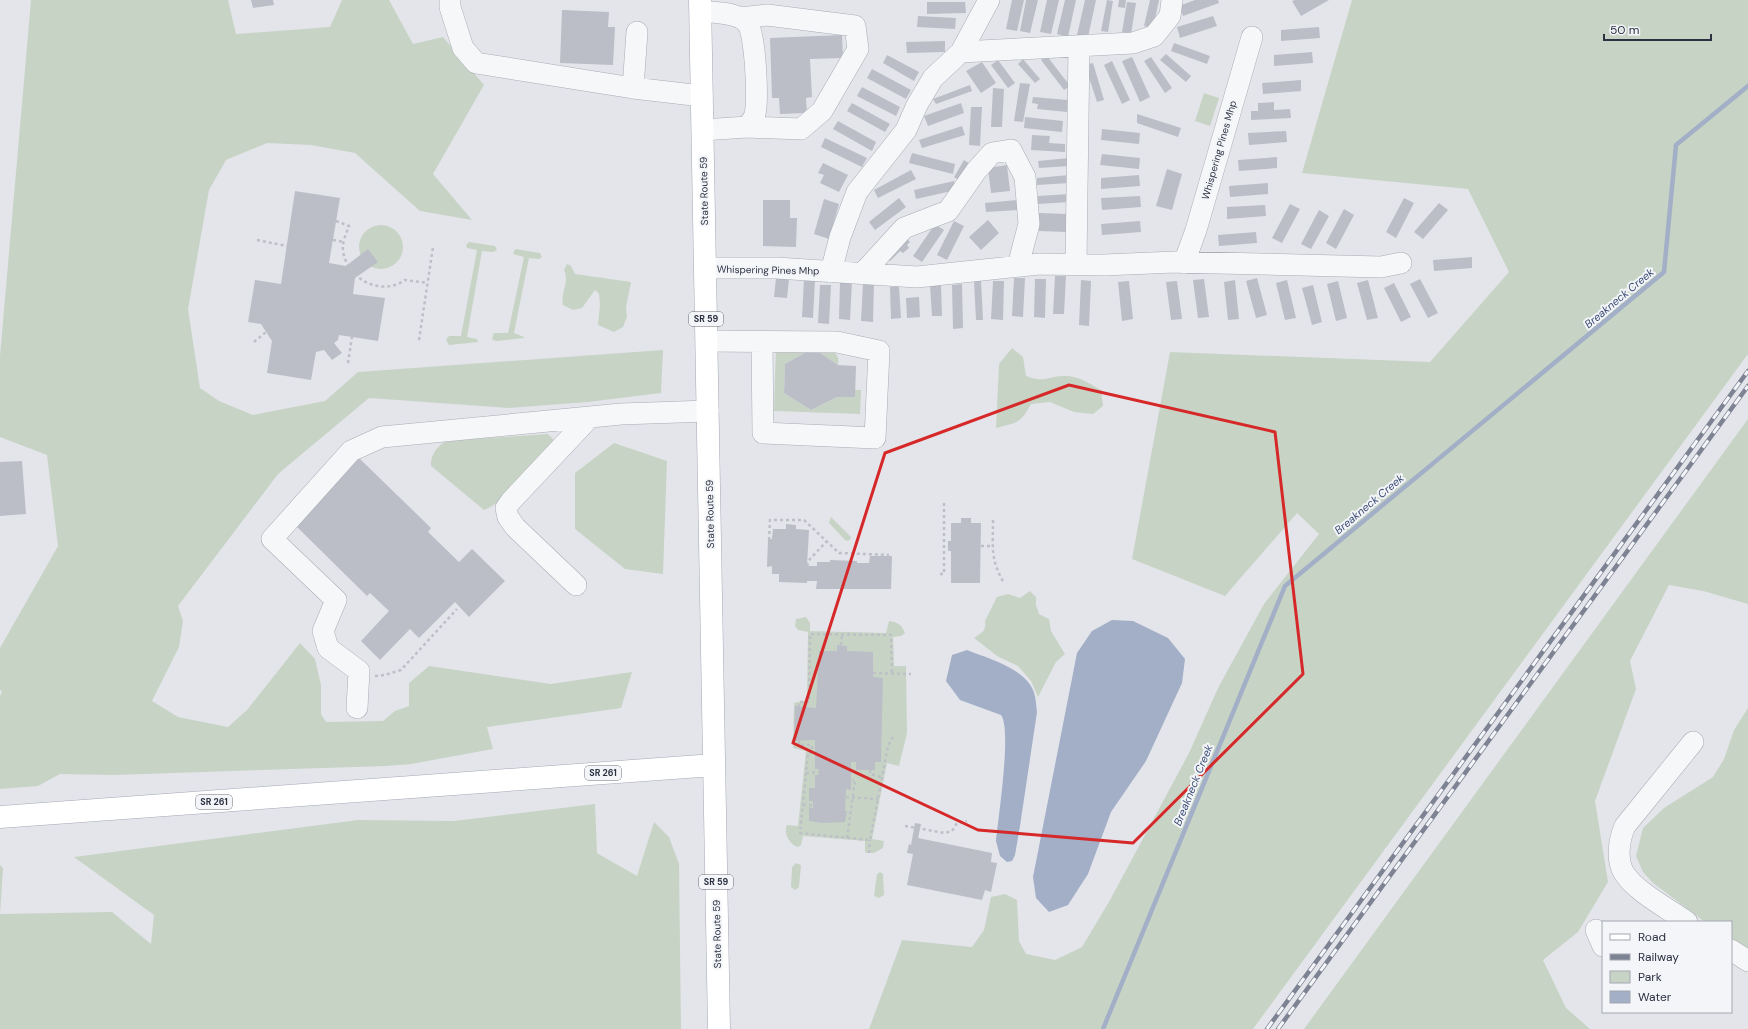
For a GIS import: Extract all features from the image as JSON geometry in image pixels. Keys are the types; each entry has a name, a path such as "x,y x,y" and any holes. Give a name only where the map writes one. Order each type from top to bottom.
{"main road":[{"name":"State Route 59","path":"701,6 719,1029"},
{"name":"SR 261","path":"0,817 714,765"}],"street":[{"path":"450,0 450,7 463,48 476,63 633,88 702,96"},
{"name":"Whispering Pines Mhp","path":"831,272 840,237 857,192 906,130 916,105 932,78 961,52 989,0"},
{"path":"961,52 1134,44 1154,36 1170,16 1172,0"},
{"path":"701,6 741,18 767,15 855,26 858,49 822,111 801,129 747,127 703,130"},
{"path":"741,18 748,24 753,38 756,87 755,116 747,127"},
{"path":"633,88 637,32"},
{"name":"Whispering Pines Mhp","path":"1184,263 1196,230 1252,37"},
{"path":"1076,264 1079,46"},
{"path":"862,273 904,228 948,210 992,153 1011,150 1025,177 1029,224 1018,266"},
{"name":"Whispering Pines Mhp","path":"705,268 776,268 918,277 1018,266 1076,264 1184,263 1381,267 1401,263"},
{"path":"707,342 837,342 879,350 875,438 763,433 762,343"},
{"path":"357,708 359,671 328,648 323,631 336,600 272,539 351,451 382,437 621,414 708,411"},
{"path":"576,585 515,528 508,517 506,508 590,417"},
{"path":"1686,921 1651,898 1624,874 1619,858 1619,847 1620,835 1625,826 1693,742"},
{"path":"1732,951 1748,961"}],"path":[{"path":"336,221 349,226 343,249 346,262 362,280 385,287 400,284 405,280 428,283"},
{"path":"257,240 287,246"},
{"path":"333,240 344,242"},
{"path":"419,340 433,247"},
{"path":"254,342 266,332"},
{"path":"348,364 352,337"},
{"path":"940,574 944,574 946,546 944,501"},
{"path":"769,540 770,520 804,520 839,554 889,555"},
{"path":"993,520 995,568 1004,583"},
{"path":"807,566 810,559 826,542"},
{"path":"981,546 993,546"},
{"path":"358,677 385,675 401,670 457,609"},
{"path":"799,707 799,702 809,702 810,634 891,635 892,674"},
{"path":"841,645 842,634"},
{"path":"873,673 911,674"},
{"path":"869,853 870,840 888,746 893,738"},
{"path":"799,741 799,745 812,745 812,752 808,753 800,833 870,840"},
{"path":"870,770 870,774 882,777"},
{"path":"806,773 819,772"},
{"path":"847,838 855,780 852,780"},
{"path":"846,797 878,799"},
{"path":"802,805 813,805"},
{"path":"905,826 944,833 952,830 957,823 967,821"}],"highlighted area":[{"path":"1069,385 1275,432 1303,674 1133,843 978,830 793,743 885,453"}],"green space":[{"path":"31,0 228,0 236,34 330,27 342,0 389,0 413,44 443,37 484,85 433,174 472,220 420,211 355,153 311,145 267,143 226,160 209,190 188,309 200,388 219,401 253,415 325,401 358,372 663,350 661,393 588,402 509,408 369,398 278,474 178,606 183,621 179,647 152,701 178,717 228,727 247,710 300,643 315,659 321,685 321,714 326,722 383,721 395,711 409,706 409,683 429,666 551,684 632,672 621,708 487,727 493,749 411,764 113,775 60,774 38,786 0,789 0,696 2,691 0,690 0,648 58,546 47,455 0,437 0,356"},
{"path":"1352,0 1748,0 1748,354 1253,1029 869,1029 902,940 972,947 984,930 991,897 1005,894 1017,900 1019,941 1026,954 1055,960 1082,947 1110,900 1189,753 1218,688 1264,604 1319,534 1297,513 1225,596 1132,559 1170,352 1430,362 1509,272 1468,189 1302,173"},
{"path":"1204,93 1219,98 1210,126 1195,121"},
{"path":"377,225 385,225 390,226 397,231 402,238 402,256 397,263 390,268 377,269 369,266 362,259 359,251 359,243 362,235 369,228"},
{"path":"469,242 495,246 497,250 493,252 482,251 467,337 477,339 478,342 449,345 446,340 449,336 461,336 477,250 467,248 466,245"},
{"path":"515,249 540,253 542,257 539,259 529,258 514,333 524,338 496,341 492,339 494,333 508,333 524,257 513,254"},
{"path":"567,264 571,266 575,274 631,282 626,307 627,317 623,327 614,332 598,325 600,304 599,294 595,290 582,308 573,310 563,305 562,301 566,283 566,274 564,270"},
{"path":"803,345 825,348 833,351 838,357 838,365 813,348 785,364 784,393 811,410 837,397 855,397 855,390 861,390 860,414 774,411 776,346"},
{"path":"1012,348 1023,357 1026,376 1037,379 1063,376 1078,378 1101,390 1103,406 1093,414 1074,412 1050,402 1031,404 1021,419 1009,425 996,428 999,364"},
{"path":"1748,419 1748,604 1703,591 1669,585 1630,661 1636,689 1595,801 1608,882 1578,932 1543,960 1566,1008 1590,1029 1304,1029"},
{"path":"548,434 555,441 502,499 484,510 431,466 435,452 446,441"},
{"path":"614,443 667,461 663,574 625,569 575,529 575,473"},
{"path":"831,517 851,537 850,540 846,541 829,523"},
{"path":"1030,591 1036,597 1036,605 1039,614 1049,619 1051,631 1065,654 1056,662 1038,697 1031,681 1018,666 997,656 974,638 984,629 985,621 997,597 1008,594 1020,598"},
{"path":"806,617 810,623 810,631 886,633 889,621 899,624 905,633 901,636 893,637 894,666 906,666 907,733 899,766 887,763 872,839 884,841 883,848 874,853 866,853 865,841 803,836 801,845 798,847 792,844 786,832 787,825 798,826 806,751 793,748 794,703 807,700 808,632 798,630 795,626 796,619"},
{"path":"1748,708 1748,955 1732,944 1732,921 1704,921 1653,883 1643,872 1636,856 1643,828 1664,808 1713,777 1724,759 1734,730"},
{"path":"595,804 597,853 637,876 654,822 669,837 679,864 681,1029 0,1029 0,914 112,912 151,944 154,915 74,857 358,820 454,821"},
{"path":"796,863 801,865 799,887 795,890 791,887 792,867"},
{"path":"0,865 3,868 0,914"},
{"path":"880,872 883,874 884,895 879,898 874,896 877,874"}],"water":[{"path":"1112,620 1133,621 1168,638 1185,659 1182,683 1146,761 1111,812 1088,874 1068,905 1049,912 1036,898 1033,877 1077,653 1092,631"},
{"path":"967,650 994,660 1013,670 1028,682 1035,695 1037,712 1020,826 1015,855 1012,861 1007,862 1000,856 996,841 1005,755 1004,724 1001,715 960,700 946,681 952,655"}],"building":[{"path":"251,0 273,0 274,5 253,8"},
{"path":"1012,0 1024,0 1017,31 1006,29"},
{"path":"1026,0 1038,0 1030,33 1020,31"},
{"path":"1047,0 1059,0 1051,34 1040,32"},
{"path":"1065,0 1076,0 1068,37 1057,34"},
{"path":"1085,0 1096,0 1088,37 1077,35"},
{"path":"1107,0 1113,1 1108,32 1101,31"},
{"path":"1119,0 1126,0 1125,8 1118,7"},
{"path":"1150,0 1159,0 1153,28 1144,26"},
{"path":"1195,0 1218,0 1219,3 1183,16 1179,6"},
{"path":"1329,0 1301,16 1292,1"},
{"path":"927,2 965,2 966,13 927,14"},
{"path":"1127,2 1136,3 1131,34 1122,32"},
{"path":"562,10 609,12 608,27 615,27 613,65 560,63"},
{"path":"918,16 956,18 955,29 917,27"},
{"path":"1213,16 1217,26 1180,38 1177,27"},
{"path":"1319,27 1320,38 1281,41 1281,30"},
{"path":"842,35 843,58 810,59 812,97 806,98 807,113 780,114 779,98 772,98 770,38"},
{"path":"945,41 945,52 907,53 906,42"},
{"path":"1174,43 1210,56 1207,64 1171,51"},
{"path":"1312,52 1313,63 1274,66 1274,55"},
{"path":"1166,54 1191,76 1186,82 1160,60"},
{"path":"887,55 919,72 914,81 883,63"},
{"path":"1047,56 1070,86 1064,90 1041,60"},
{"path":"1132,57 1150,97 1140,102 1122,61"},
{"path":"1151,57 1172,88 1165,93 1144,61"},
{"path":"1023,59 1040,79 1035,83 1018,64"},
{"path":"998,60 1015,83 1008,88 991,65"},
{"path":"1112,61 1130,100 1122,104 1104,65"},
{"path":"982,62 996,83 981,93 966,71"},
{"path":"1093,63 1104,100 1097,102 1085,65"},
{"path":"872,69 911,90 906,99 867,78"},
{"path":"1301,80 1301,91 1263,94 1262,83"},
{"path":"1020,83 1030,84 1023,122 1014,121"},
{"path":"970,85 972,91 936,104 933,99"},
{"path":"862,87 900,107 896,116 857,96"},
{"path":"993,88 1004,89 1002,127 991,127"},
{"path":"1033,97 1068,100 1067,112 1037,109 1038,104 1032,103"},
{"path":"1274,102 1274,110 1290,109 1291,118 1251,120 1251,111 1258,111 1258,103"},
{"path":"852,103 890,124 885,132 847,111"},
{"path":"961,103 964,113 928,126 924,116"},
{"path":"971,107 982,107 980,146 969,145"},
{"path":"1137,114 1181,128 1178,137 1137,123"},
{"path":"1025,117 1063,121 1062,132 1024,128"},
{"path":"838,121 876,142 872,151 833,129"},
{"path":"962,126 965,135 922,148 919,140"},
{"path":"1102,129 1140,133 1139,144 1101,140"},
{"path":"1286,131 1287,142 1249,145 1248,133"},
{"path":"1032,135 1050,136 1049,143 1065,144 1065,152 1031,150"},
{"path":"825,138 867,158 862,167 821,147"},
{"path":"912,153 955,164 953,174 909,163"},
{"path":"1102,154 1140,158 1139,169 1100,165"},
{"path":"1277,157 1277,168 1239,171 1238,160"},
{"path":"1069,158 1070,166 1039,168 1038,161"},
{"path":"964,160 973,166 963,183 954,177"},
{"path":"823,163 848,175 839,192 820,183 824,175 818,173"},
{"path":"1007,165 1010,191 991,193 988,168"},
{"path":"1167,169 1182,174 1172,210 1156,206"},
{"path":"911,170 916,179 878,198 874,190"},
{"path":"1069,175 1070,183 1037,185 1037,178"},
{"path":"1139,175 1140,186 1101,189 1101,178"},
{"path":"954,181 956,190 916,199 914,190"},
{"path":"1268,183 1268,194 1230,197 1229,186"},
{"path":"295,191 340,198 329,263 346,266 368,249 378,262 355,278 353,294 385,298 378,341 339,335 338,340 334,343 342,353 332,360 324,350 316,352 311,380 267,373 272,341 261,324 248,322 255,280 281,284"},
{"path":"1070,194 1070,202 1038,204 1038,196"},
{"path":"1140,196 1141,207 1102,210 1101,198"},
{"path":"899,198 906,207 875,230 869,222"},
{"path":"1404,198 1414,203 1396,238 1386,232"},
{"path":"824,199 839,204 829,239 814,234"},
{"path":"763,200 790,200 790,218 797,218 796,247 763,246"},
{"path":"1017,200 1018,210 986,212 985,203"},
{"path":"1439,203 1448,210 1423,239 1414,232"},
{"path":"1290,204 1300,209 1282,243 1272,238"},
{"path":"1265,205 1266,216 1227,219 1227,207"},
{"path":"1344,209 1354,215 1336,249 1326,243"},
{"path":"1319,210 1329,216 1311,249 1301,244"},
{"path":"1039,213 1067,214 1066,232 1039,231"},
{"path":"988,220 999,233 981,250 969,237"},
{"path":"954,221 964,226 947,260 937,255"},
{"path":"1140,221 1141,232 1102,235 1101,224"},
{"path":"935,224 944,230 922,262 913,256"},
{"path":"1256,232 1257,243 1219,246 1218,235"},
{"path":"905,237 910,242 907,245 909,248 903,253 900,251 890,261 885,257"},
{"path":"1472,257 1472,268 1434,271 1433,260"},
{"path":"1055,276 1066,276 1064,314 1053,314"},
{"path":"776,278 789,279 787,298 774,297"},
{"path":"1014,278 1025,278 1023,317 1012,316"},
{"path":"1257,278 1267,315 1256,318 1246,281"},
{"path":"804,279 815,279 813,318 802,317"},
{"path":"1035,279 1046,279 1045,318 1034,317"},
{"path":"1204,279 1209,317 1198,318 1193,280"},
{"path":"1420,279 1438,313 1428,318 1410,284"},
{"path":"1081,280 1091,281 1089,326 1079,325"},
{"path":"1235,280 1239,319 1228,320 1224,282"},
{"path":"1287,280 1296,318 1285,320 1276,283"},
{"path":"1368,280 1378,318 1367,320 1357,283"},
{"path":"840,281 852,281 850,320 839,319"},
{"path":"974,281 981,281 983,320 976,320"},
{"path":"993,281 1004,281 1003,320 991,319"},
{"path":"1129,281 1133,319 1122,321 1118,282"},
{"path":"1177,281 1182,319 1171,320 1166,282"},
{"path":"1338,281 1347,318 1336,321 1327,284"},
{"path":"863,283 874,283 873,322 861,321"},
{"path":"1394,283 1411,317 1401,322 1384,288"},
{"path":"962,284 963,328 953,329 952,285"},
{"path":"820,285 831,285 829,324 818,323"},
{"path":"930,285 941,285 942,316 932,316"},
{"path":"1313,285 1322,322 1312,325 1302,288"},
{"path":"899,286 901,318 891,319 890,287"},
{"path":"919,297 920,317 907,318 906,298"},
{"path":"813,348 838,365 856,366 855,397 837,397 811,410 784,393 785,364"},
{"path":"359,458 431,528 428,532 459,562 472,549 505,581 469,617 455,602 419,638 410,629 380,660 361,641 389,611 370,593 367,596 294,524"},
{"path":"22,461 26,514 0,516 0,462"},
{"path":"961,518 971,518 971,523 981,523 980,583 951,583 951,551 948,551 948,541 951,541 951,523 961,523"},
{"path":"786,524 796,525 796,529 809,530 807,566 817,566 817,562 830,562 830,560 869,563 870,556 892,556 891,589 816,589 817,581 807,581 807,583 779,582 779,574 772,574 772,566 767,567 768,539 772,539 773,529 786,529"},
{"path":"837,645 847,646 847,651 873,652 873,677 883,678 881,762 875,762 875,770 856,770 856,762 851,762 851,790 846,789 845,811 847,811 845,822 823,823 809,821 809,807 813,808 813,801 809,801 809,788 815,788 815,775 818,775 819,769 815,769 815,740 794,741 795,706 816,708 819,651 837,651"},
{"path":"915,823 921,824 918,838 992,853 991,862 997,863 991,892 985,890 982,900 907,885 913,854 907,853 909,844 911,845"}],"waterway":[{"name":"Breakneck Creek","path":"1103,1029 1285,586 1664,272 1676,145 1748,86"}],"railway":[{"path":"1267,1029 1748,371"},
{"path":"1278,1029 1748,386"}]}
